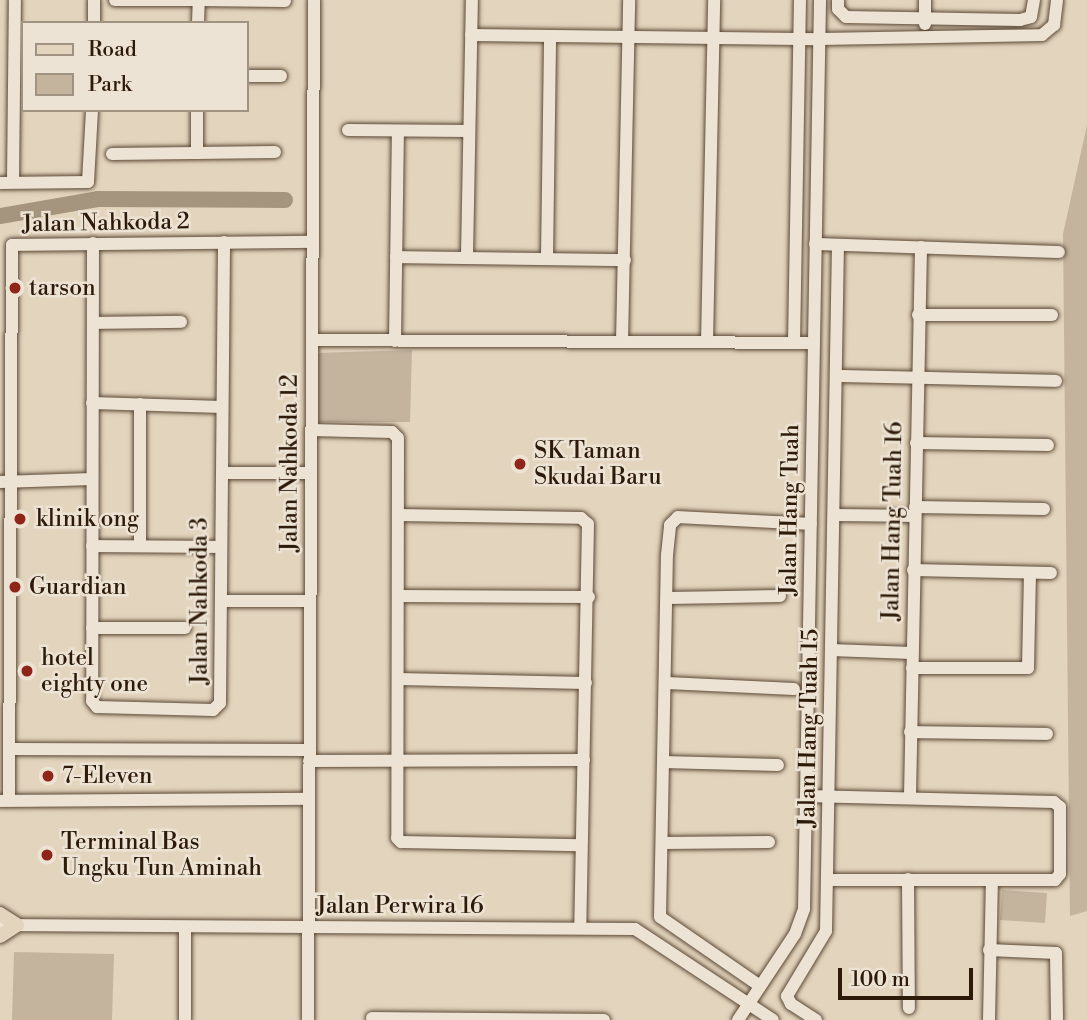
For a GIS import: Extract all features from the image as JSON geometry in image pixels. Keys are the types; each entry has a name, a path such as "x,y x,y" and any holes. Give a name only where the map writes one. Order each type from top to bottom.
{"main road":[{"path":"0,914 17,925 0,936"}],"street":[{"path":"15,0 6,183 88,182 92,112"},
{"path":"94,0 94,21"},
{"path":"115,0 285,1"},
{"path":"198,0 198,21"},
{"name":"Jalan Nahkoda 12","path":"308,1020 314,0"},
{"path":"467,255 472,0"},
{"path":"622,342 629,0"},
{"path":"708,342 714,0"},
{"path":"794,342 800,0"},
{"name":"Jalan Hang Tuah","path":"741,1019 748,1004 795,934 804,909 820,0"},
{"path":"838,0 838,9 846,17 1027,20 1034,11 1034,0"},
{"path":"925,0 926,35"},
{"path":"471,35 800,39 1042,35 1054,24 1057,0"},
{"path":"547,258 550,36"},
{"path":"248,76 281,76"},
{"path":"197,112 197,153"},
{"path":"348,130 469,131"},
{"path":"395,341 398,131"},
{"path":"112,153 275,152"},
{"name":"Jalan Nahkoda 3","path":"93,243 92,701 97,707 213,709 220,702 224,242"},
{"name":"Jalan Nahkoda 2","path":"4,800 9,749 5,482 12,245 312,242"},
{"path":"816,244 1059,252"},
{"name":"Jalan Hang Tuah 15","path":"816,1020 788,1001 824,941 835,515 838,245"},
{"name":"Jalan Hang Tuah 16","path":"909,796 921,247"},
{"path":"396,257 467,255 625,260"},
{"path":"918,315 1052,315"},
{"path":"93,323 181,322"},
{"path":"312,340 814,343"},
{"path":"837,376 1056,381"},
{"path":"92,403 222,407"},
{"path":"140,404 141,546"},
{"path":"311,430 391,432 398,438 396,829 401,842 581,845"},
{"path":"916,443 1048,445"},
{"path":"222,473 311,473"},
{"path":"5,482 92,479"},
{"path":"835,515 1044,509"},
{"path":"398,515 586,520 589,597 580,927"},
{"path":"760,986 664,924 659,908 670,525 683,517 811,524"},
{"path":"92,546 221,547"},
{"path":"913,570 1051,573"},
{"path":"912,668 1028,668 1030,573"},
{"path":"398,596 589,597"},
{"path":"668,598 780,596"},
{"path":"221,601 310,601"},
{"path":"92,628 185,628"},
{"path":"831,650 912,653"},
{"path":"398,679 586,683"},
{"path":"667,683 794,689"},
{"path":"910,732 1046,734"},
{"path":"9,749 309,756 397,761 584,760"},
{"path":"663,762 778,765"},
{"path":"806,796 909,796 1058,804 1059,879 827,880"},
{"path":"4,800 309,799"},
{"path":"662,843 769,842"},
{"path":"908,880 909,1008"},
{"path":"989,1020 992,880"},
{"name":"Jalan Perwira 16","path":"0,925 635,929 773,1020"},
{"path":"185,927 185,1020"},
{"path":"989,950 1056,953 1057,1020"},
{"path":"372,1018 604,1020"}],"green space":[{"path":"1087,125 1087,911 1070,916 1063,234"},
{"path":"412,350 410,422 318,422 316,353"},
{"path":"1002,890 1047,893 1045,923 1000,920"},
{"path":"14,952 114,954 112,1020 12,1020"}],"waterway":[{"path":"0,216 98,199 285,200"}],"place":[{"name":"tarson","path":"15,288"},
{"name":"SK Taman Skudai Baru","path":"520,464"},
{"name":"klinik ong","path":"20,519"},
{"name":"Guardian","path":"15,587"},
{"name":"hotel eighty one","path":"27,671"},
{"name":"7-Eleven","path":"48,776"},
{"name":"Terminal Bas Ungku Tun Aminah","path":"47,855"}]}
